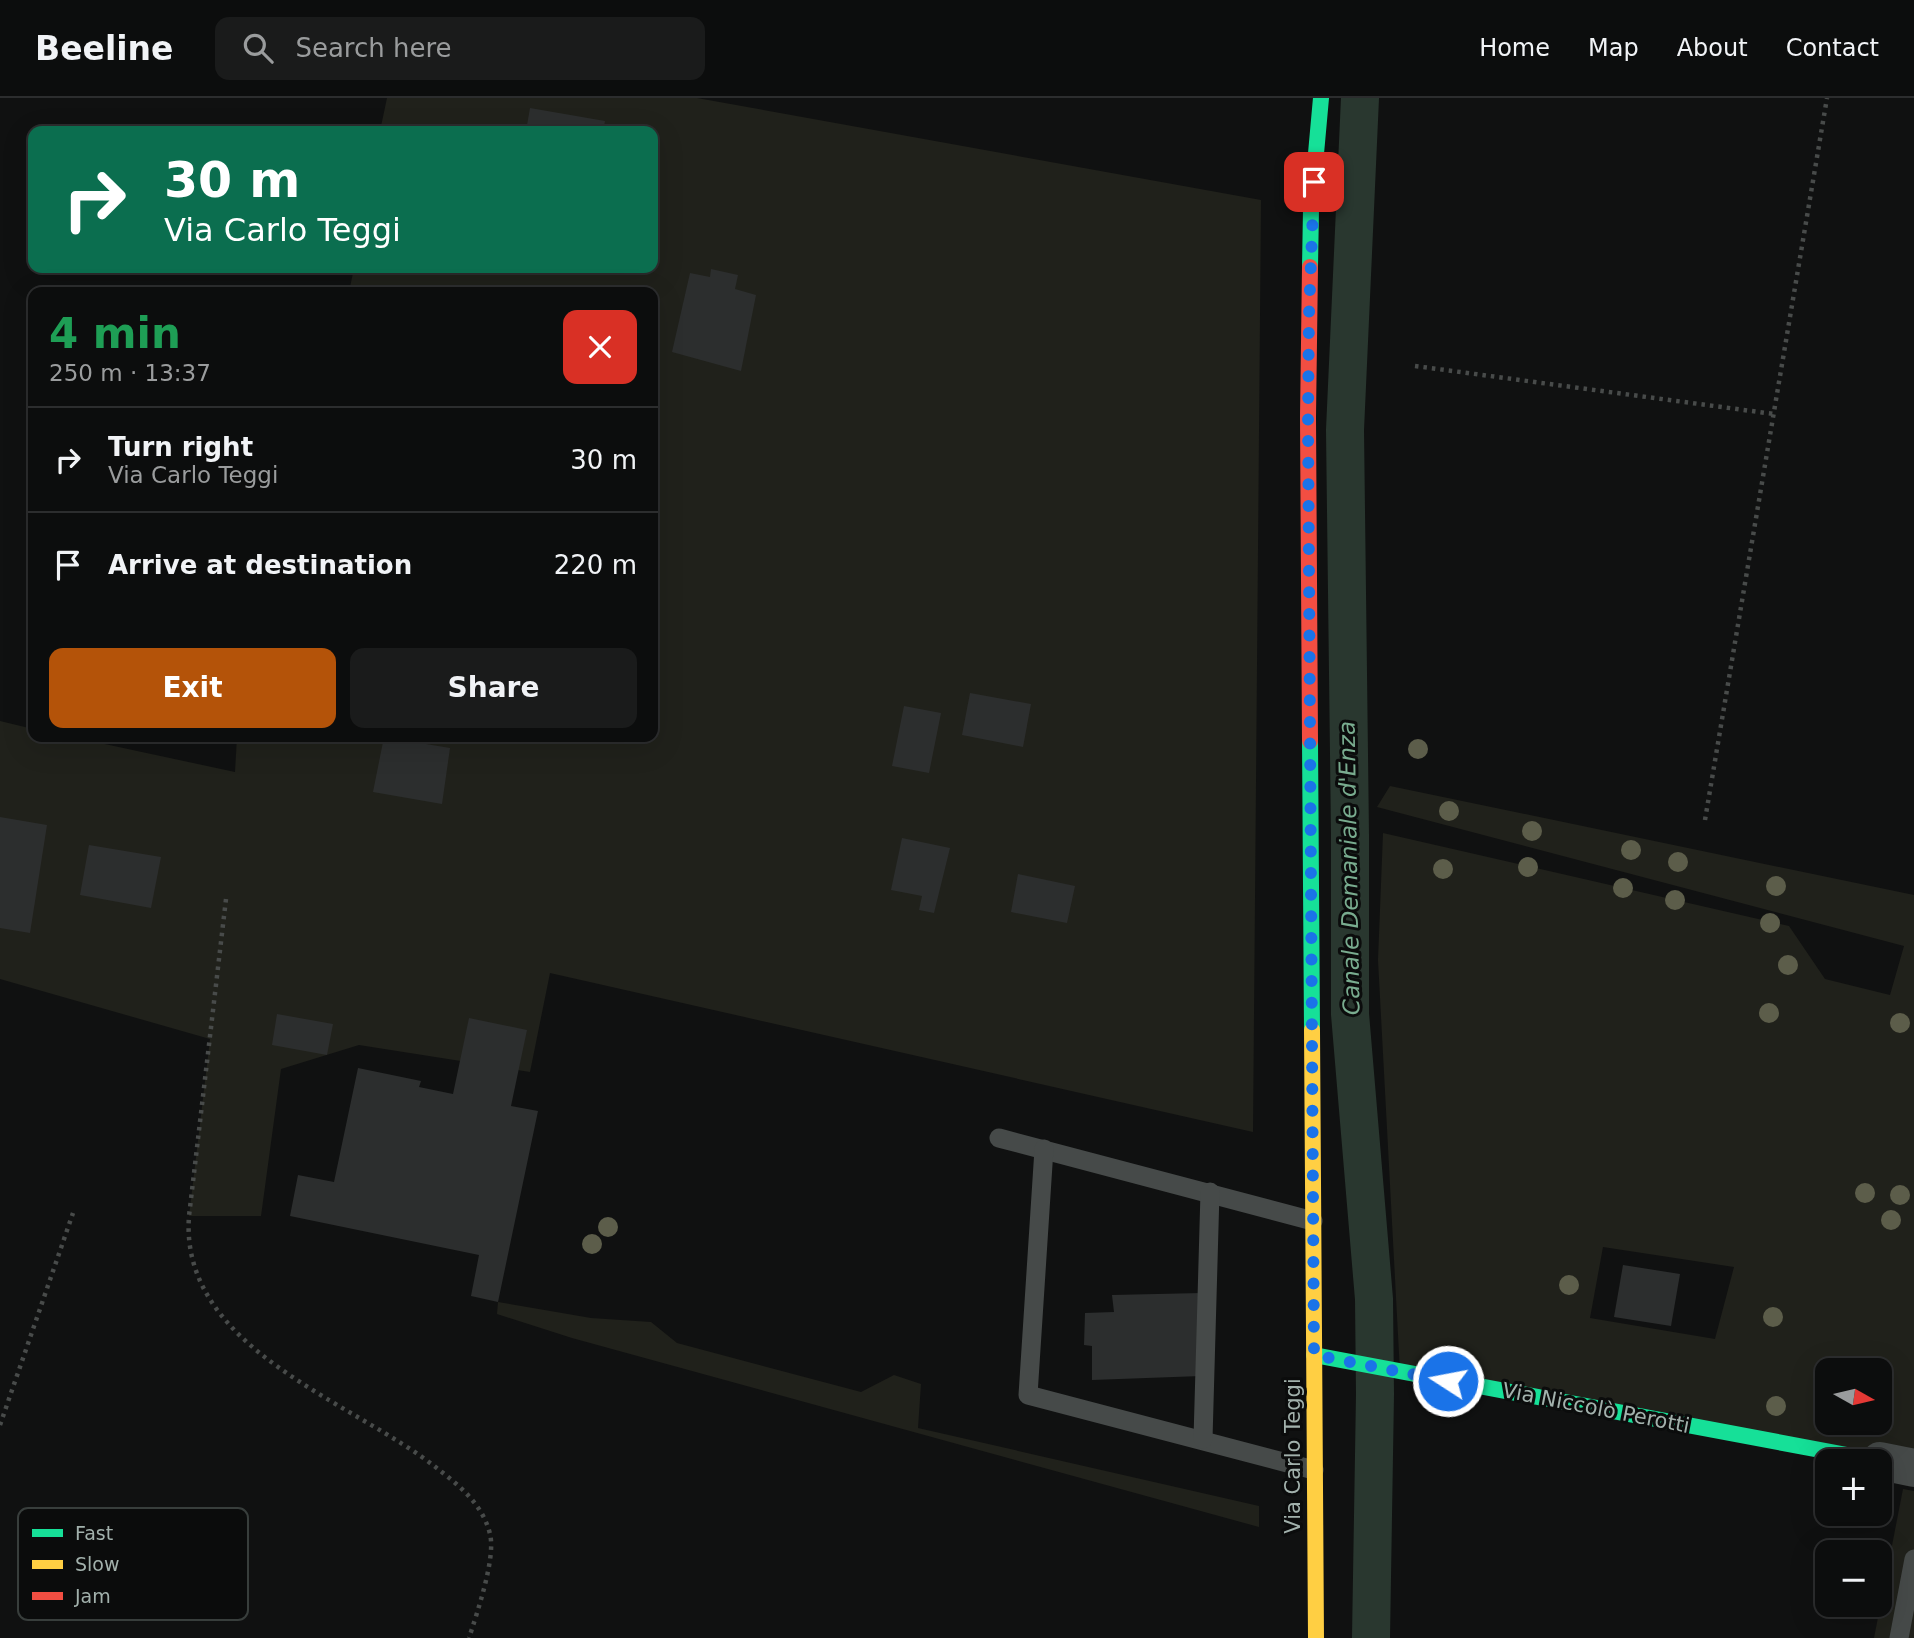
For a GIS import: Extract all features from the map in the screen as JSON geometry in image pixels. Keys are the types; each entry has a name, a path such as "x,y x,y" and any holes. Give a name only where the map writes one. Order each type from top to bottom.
{"main road":[{"name":"Via Carlo Teggi","path":"1316,1638 1309,314 1311,209 1321,98"},
{"name":"Via Niccolò Perotti","path":"1314,1355 1815,1449"}],"street":[{"name":"Via Niccolò Perotti","path":"1892,1464 1914,1468"}],"lane":[{"path":"999,1138 1313,1221"},
{"path":"1044,1149 1028,1395 1314,1470"},
{"path":"1203,1439 1210,1192"},
{"path":"1899,1638 1914,1559"}],"path":[{"path":"1705,820 1827,98"},
{"path":"1415,366 1774,414"},
{"path":"226,899 189,1216 191,1252 197,1271 212,1304 251,1348 426,1459 473,1501 485,1518 491,1537 490,1557 470,1638"},
{"path":"0,1425 73,1213"}],"shaded area":[{"path":"387,98 697,98 1261,200 1253,1132 550,973 530,1072 359,1045 281,1069 261,1216 189,1216 210,1039 0,979 0,721 28,728 28,742 95,742 235,772 237,742 658,742 658,287 350,287 353,273 658,273 658,126 381,126"},
{"path":"1390,786 1914,895 1914,1468 1892,1464 1892,1449 1815,1450 1400,1372 1378,960 1383,833 1789,926 1825,979 1890,995 1904,946 1377,807","holes":["1603,1247 1734,1267 1715,1339 1590,1318"]},
{"path":"498,1302 591,1318 651,1322 677,1343 861,1392 894,1375 921,1384 918,1428 1259,1506 1259,1527 572,1338 497,1314"},
{"path":"1903,1489 1914,1491 1914,1638 1874,1638 1878,1617 1892,1617 1892,1546"}],"building":[{"path":"530,108 605,121 604,126 527,126"},
{"path":"711,269 738,275 735,289 756,295 741,371 672,352 690,273 710,277"},
{"path":"970,693 1031,704 1023,747 962,735"},
{"path":"904,706 941,713 929,773 892,766"},
{"path":"383,742 414,742 450,748 442,804 373,792"},
{"path":"0,817 47,825 30,933 0,928"},
{"path":"902,838 950,848 934,913 919,910 922,896 891,890"},
{"path":"89,845 161,857 151,908 80,895"},
{"path":"1018,874 1075,886 1067,923 1011,912"},
{"path":"277,1014 333,1024 327,1055 272,1045"},
{"path":"469,1018 527,1030 511,1106 538,1111 498,1302 471,1296 479,1255 290,1216 298,1175 334,1182 358,1068 421,1081 419,1087 453,1094"},
{"path":"1623,1265 1680,1274 1671,1326 1614,1317"},
{"path":"1202,1293 1201,1376 1092,1380 1092,1346 1084,1345 1085,1313 1114,1312 1112,1295"}],"waterway":[{"name":"Canale Demaniale d'Enza","path":"1360,98 1345,430 1350,1014 1374,1299 1371,1638"}],"traffic: fast":[{"path":"1310,267 1311,209 1321,98"},
{"path":"1310,741 1312,1030"},
{"path":"1314,1355 1815,1449"}],"traffic: slow":[{"path":"1312,1030 1316,1638"}],"traffic: jam":[{"path":"1310,267 1310,741"}],"route":[{"path":"1314,182 1311,209 1308,417 1314,1355 1448,1381"}]}
